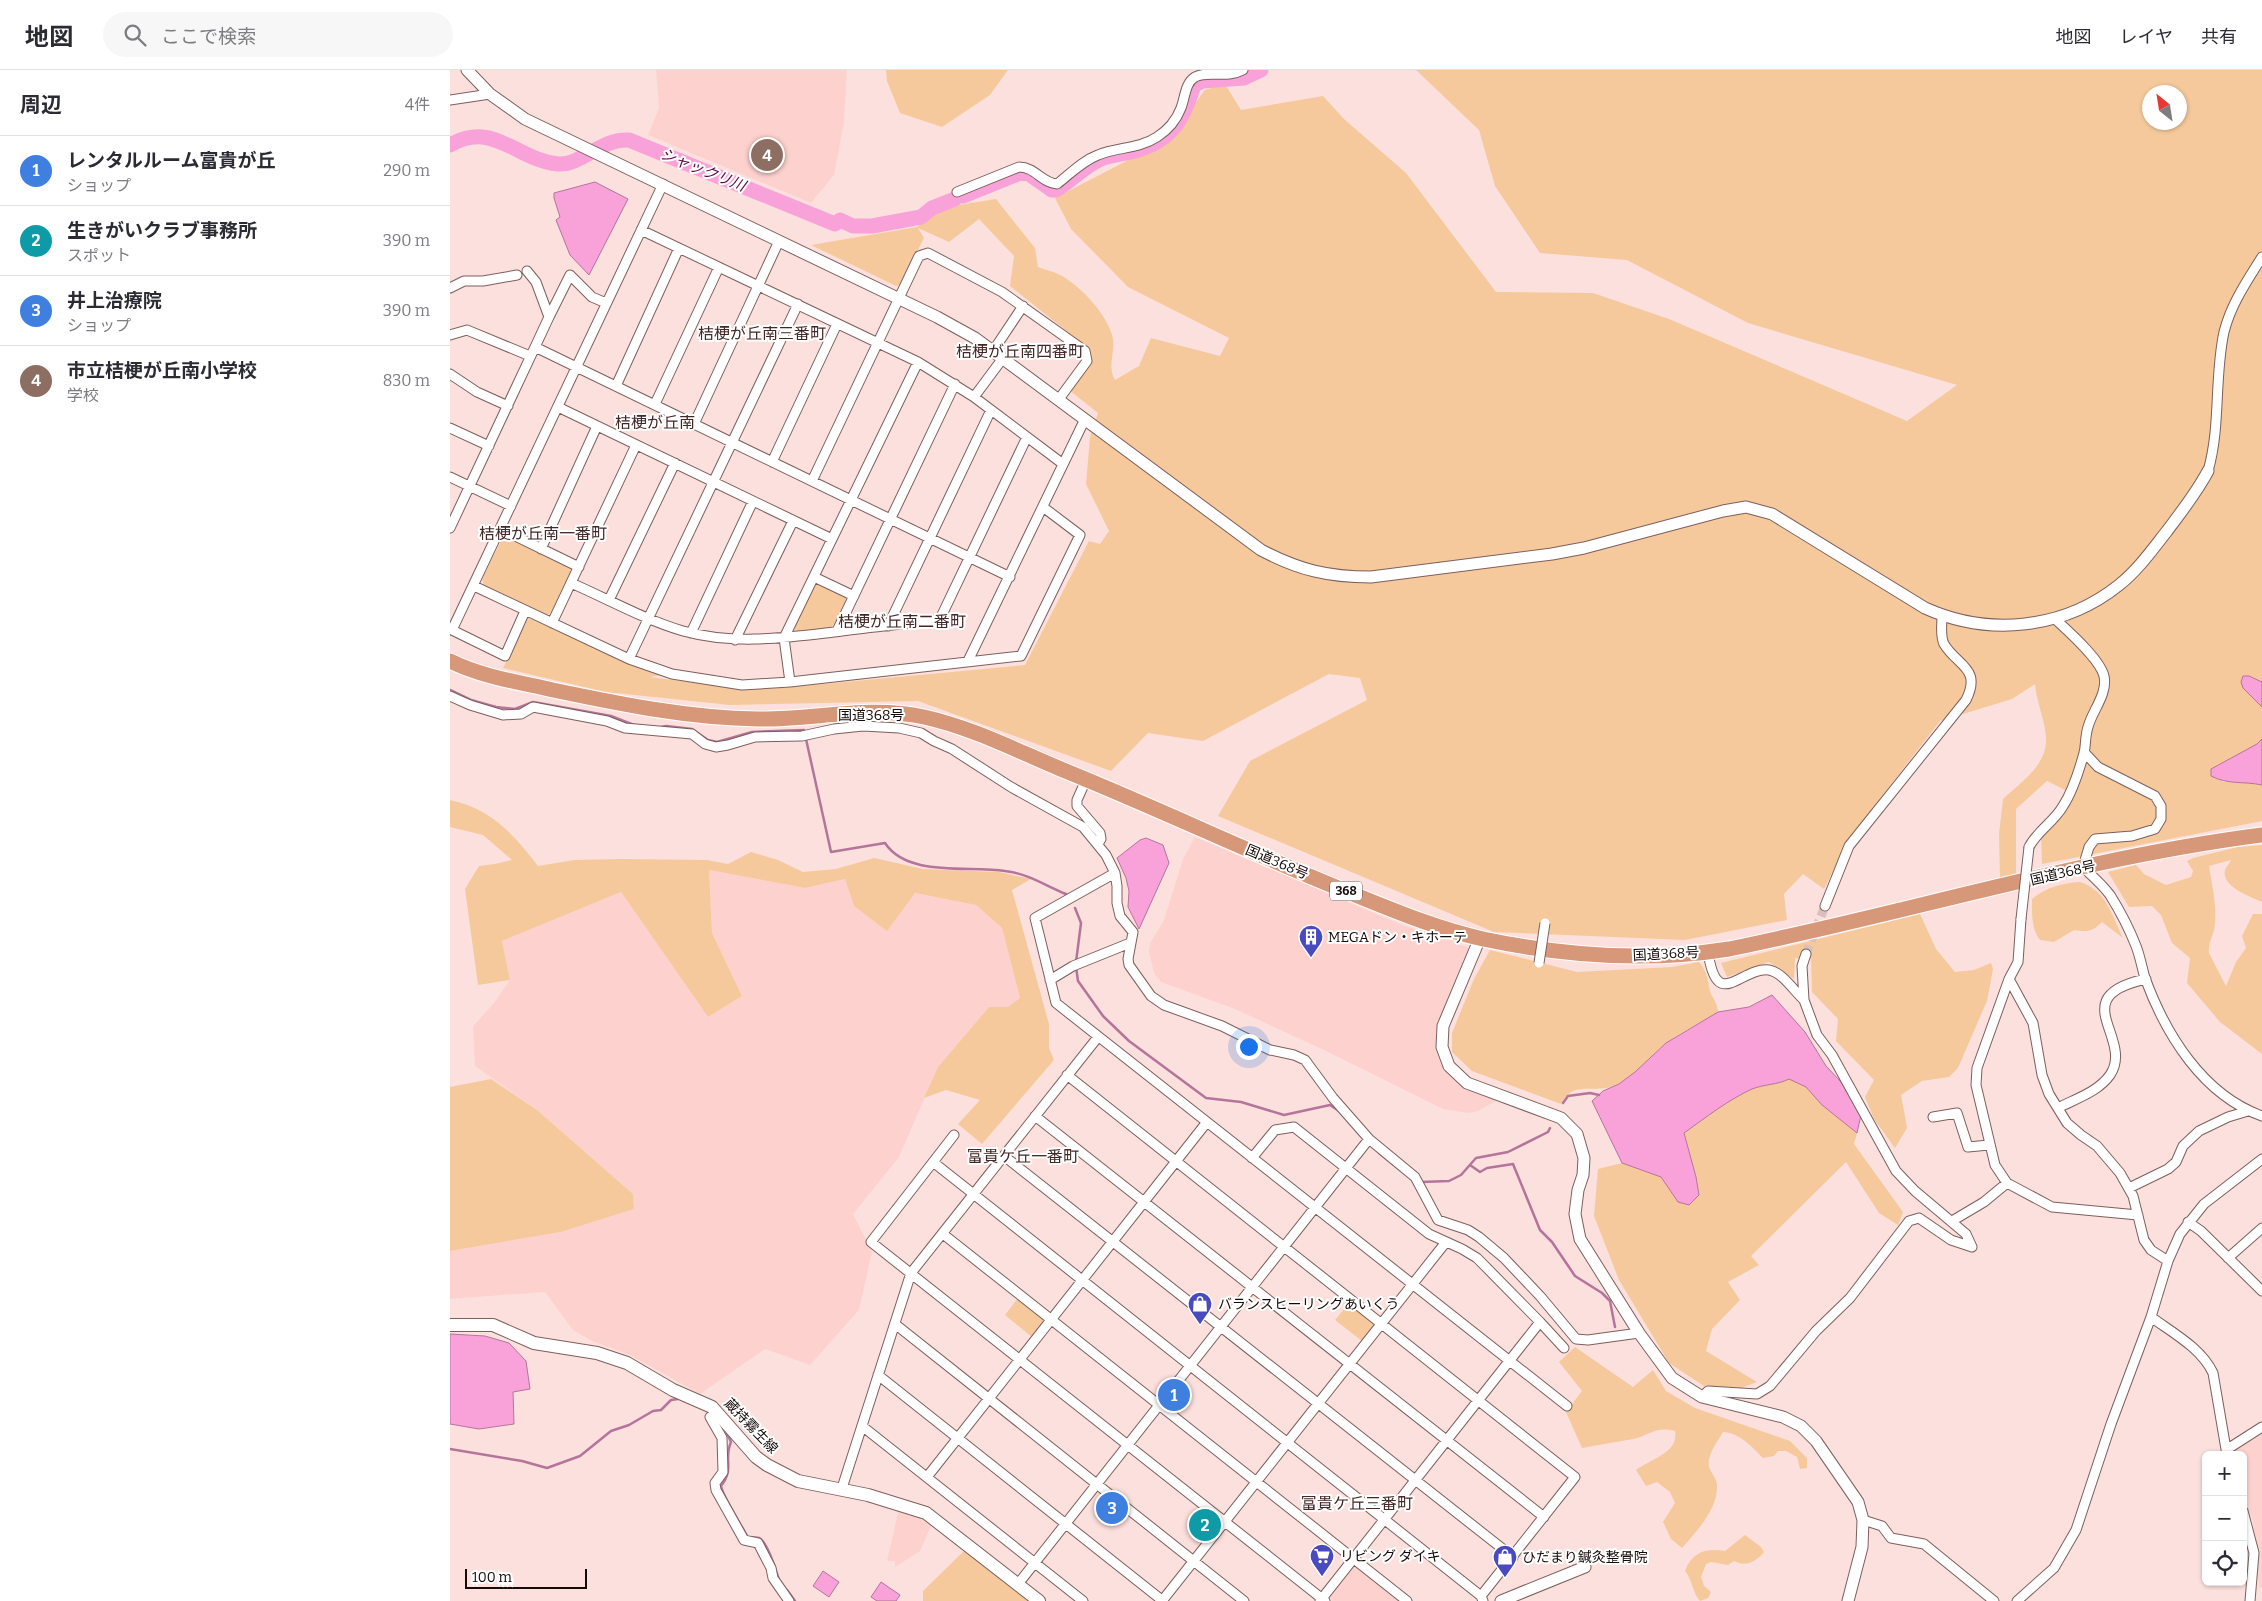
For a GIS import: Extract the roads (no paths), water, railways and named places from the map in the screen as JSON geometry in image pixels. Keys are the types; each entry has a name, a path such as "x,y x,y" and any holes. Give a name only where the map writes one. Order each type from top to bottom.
{"highway":[{"name":"国道368号","path":"450,661 482,673 516,682 644,708 690,715 758,719 862,712 905,714 941,722 1086,780 1266,858 1395,911 1480,938 1577,954 1641,957 1708,952 1752,944 2083,867 2262,835"}],"main road":[{"name":"蔵持霧生線","path":"450,1325 494,1326 534,1343 597,1353 615,1358 673,1390 712,1407 756,1457 798,1481 842,1488 926,1513 1039,1601"}],"street":[{"path":"467,70 490,94 525,119 780,241 898,300 937,317 993,350 1261,550 1295,567 1320,574 1343,577 1371,577 1538,556 1584,548 1723,511 1746,507 1772,514 1925,608 1942,616 1976,624 2001,626 2024,625 2055,619 2095,602 2133,573 2190,502 2208,471 2215,434 2224,334 2237,298 2262,257"},
{"path":"957,192 1019,167 1027,168 1052,184 1057,184 1088,159 1104,152 1145,143 1157,137 1173,124 1181,108 1187,86 1195,77 1206,74 1234,75 1243,70"},
{"path":"450,100 490,94"},
{"path":"526,611 505,656 451,630 474,586 662,184"},
{"path":"641,230 918,362 974,397 1063,464"},
{"path":"694,424 780,241"},
{"path":"616,386 679,248"},
{"path":"812,480 918,256 928,253 985,282 1023,306 1085,351 1087,361 1058,399"},
{"path":"655,404 719,267"},
{"path":"527,271 536,282 549,317"},
{"path":"450,288 464,281 483,281 518,275"},
{"path":"450,528 570,275 592,297 606,304"},
{"path":"629,659 798,304"},
{"path":"993,350 1023,306"},
{"path":"772,462 837,324"},
{"path":"450,335 467,330 530,356"},
{"path":"535,348 1010,576"},
{"path":"974,397 1003,358"},
{"path":"790,682 784,638 918,362"},
{"path":"450,374 477,392 508,406"},
{"path":"837,632 955,384"},
{"path":"558,408 832,539"},
{"path":"888,626 991,410"},
{"path":"968,661 1085,419"},
{"path":"541,549 597,426"},
{"path":"450,428 488,446"},
{"path":"571,583 649,618 691,633 735,640 784,638 940,619 1027,437"},
{"path":"552,623 636,445"},
{"path":"610,600 675,464"},
{"path":"450,477 511,506"},
{"path":"691,633 753,501"},
{"path":"474,586 629,659 672,674 713,682 742,685 790,682 1021,656 1080,535 1043,506"},
{"path":"735,640 793,520"},
{"path":"500,528 579,567"},
{"path":"814,577 854,596"},
{"path":"1824,906 1849,846 1966,700 1972,684 1969,671 1944,644 1942,639 1942,616"},
{"path":"2055,619 2088,650 2104,676 2103,691 2088,727 2084,752 2064,806 2036,836 2029,847 2018,962 2009,979 1977,1068 1976,1085 1994,1165 2007,1183 2052,1207 2138,1215"},
{"path":"450,696 470,705 503,715 521,714 533,708 607,721 625,728 692,734 705,744 716,747 755,737 806,736 834,729 863,726 899,728 921,733 934,742 952,749 1011,787 1083,827 1098,844 1115,873 1117,904 1120,916 1133,932 1130,943 1129,966 1156,1001 1222,1026 1270,1050 1302,1058 1309,1063 1367,1142 1415,1177 1438,1220 1468,1230 1498,1253 1540,1296 1576,1339 1588,1340 1639,1333"},
{"path":"2084,752 2098,767 2155,796 2161,806 2161,819 2155,828 2143,833 2094,839 2089,847 2083,867 2108,892 2126,922 2146,979 2167,1026 2197,1072 2213,1087 2248,1111 2262,1116"},
{"path":"1086,780 1077,800 1077,806 1100,833 1098,844"},
{"path":"1115,873 1035,918 1056,1003 1567,1406"},
{"path":"1539,963 1545,923"},
{"path":"1480,938 1443,1026 1441,1040 1446,1059 1456,1075 1467,1083 1551,1113 1561,1118 1577,1134 1584,1158 1583,1176 1578,1190 1575,1214 1580,1239 1639,1333 1672,1378 1702,1397 1783,1417 1809,1432 1858,1502 1863,1520 1862,1547 1848,1601"},
{"path":"1050,980 1077,965 1130,943"},
{"path":"1708,952 1711,972 1722,983 1735,982 1759,972 1770,970 1780,976 1804,1000"},
{"path":"1702,1397 1708,1391 1757,1394 1770,1386 1816,1331 1850,1298 1909,1221 1918,1218 1951,1240 1972,1247 1966,1234 1952,1221 1932,1208 1896,1171 1832,1055 1813,1028 1804,1000 1802,966 1806,954"},
{"path":"2009,979 2033,1023 2042,1075 2058,1108 2068,1123 2081,1136 2097,1146 2120,1173 2129,1188 2144,1240 2151,1250 2168,1261"},
{"path":"2058,1108 2096,1089 2110,1075 2114,1065 2115,1053 2106,1023 2105,1009 2108,998 2114,989 2146,979"},
{"path":"842,1488 911,1273 1098,1037"},
{"path":"933,1162 1384,1519 1482,1599 1576,1477 1067,1075"},
{"path":"2129,1188 2168,1169 2176,1162 2183,1146 2199,1131 2228,1117 2248,1111"},
{"path":"1933,1117 1957,1113 1968,1147 1989,1145"},
{"path":"1035,1116 1544,1517"},
{"path":"927,1478 1207,1122"},
{"path":"1252,1158 1275,1130 1294,1128 1429,1234 1477,1258 1564,1348"},
{"path":"954,1135 871,1242 1225,1521 1322,1600 1540,1322"},
{"path":"1018,1584 1367,1142"},
{"path":"1004,1156 1513,1557"},
{"path":"2017,1601 2054,1568 2076,1530 2151,1317 2168,1261 2180,1234 2204,1204 2262,1159"},
{"path":"1952,1221 1984,1202 2007,1183"},
{"path":"2188,1222 2200,1231 2262,1291"},
{"path":"2228,1258 2262,1228"},
{"path":"943,1234 1407,1601"},
{"path":"878,1375 1163,1601 1446,1242"},
{"path":"2151,1317 2198,1352 2208,1363 2213,1373 2226,1451"},
{"path":"895,1324 1244,1601"},
{"path":"710,1417 722,1438 723,1472 715,1483 716,1490 744,1540 758,1544 771,1568 773,1578 790,1601"},
{"path":"862,1426 1083,1601"},
{"path":"2227,1451 2262,1427"},
{"path":"1863,1520 1882,1526 1891,1538 1924,1544 1994,1601"},
{"path":"2247,1526 2254,1553 2250,1601"},
{"path":"1501,1601 1514,1599 1585,1567"}],"waterway":[{"name":"シャックリ川","path":"963,196 1020,173 1029,174 1052,190 1056,190 1095,162 1148,147 1167,135 1180,119 1194,85 1203,81 1244,78 1261,70"},
{"name":"シャックリ川","path":"450,145 466,138 480,137 492,139 543,161 558,164 575,161 609,143 629,140 835,224 840,220 853,226 872,226 921,217 932,208 955,199"},
{"path":"450,690 471,700 496,707 515,709 533,702 611,716 634,725"},
{"path":"661,727 692,729 708,740 717,742 752,732 804,730 831,852 885,843 895,854 924,866 1014,872 1066,894"},
{"path":"1075,908 1081,923 1076,962"},
{"path":"1076,967 1078,981 1103,1016 1129,1041 1206,1098 1241,1102 1284,1115 1330,1105 1339,1111"},
{"path":"1563,1103 1568,1096 1590,1093 1599,1095"},
{"path":"1421,1182 1449,1181 1461,1175 1476,1158 1508,1152 1548,1132 1550,1128"},
{"path":"1379,1153 1404,1173"},
{"path":"1470,1165 1480,1172 1487,1168 1513,1164 1540,1230 1552,1242 1575,1276 1602,1293 1610,1301 1615,1327"},
{"path":"450,1449 522,1461 547,1468 580,1456 611,1431 629,1425 653,1411 661,1410 671,1400 678,1399"},
{"path":"727,1433 731,1442 728,1454 728,1469 721,1486 722,1490 747,1536 759,1538 766,1545 779,1580"},
{"path":"787,1590 795,1601"}],"tunnel":[{"path":"1806,954 1825,906"}],"place":[{"name":"市立桔梗が丘南小学校","path":"767,155"},
{"name":"MEGAドン・キホーテ","path":"1311,958"},
{"name":"バランスヒーリングあいくう","path":"1200,1325"},
{"name":"レンタルルーム富貴が丘","path":"1174,1395"},
{"name":"井上治療院","path":"1112,1508"},
{"name":"生きがいクラブ事務所","path":"1205,1525"},
{"name":"リビング ダイキ","path":"1322,1577"},
{"name":"ひだまり鍼灸整骨院","path":"1505,1578"}],"district":[{"name":"桔梗が丘南三番町","path":"762,333"},
{"name":"桔梗が丘南四番町","path":"1020,351"},
{"name":"桔梗が丘南","path":"655,422"},
{"name":"桔梗が丘南一番町","path":"543,533"},
{"name":"桔梗が丘南二番町","path":"902,621"},
{"name":"富貴ケ丘一番町","path":"1023,1156"},
{"name":"富貴ケ丘三番町","path":"1357,1503"}]}
